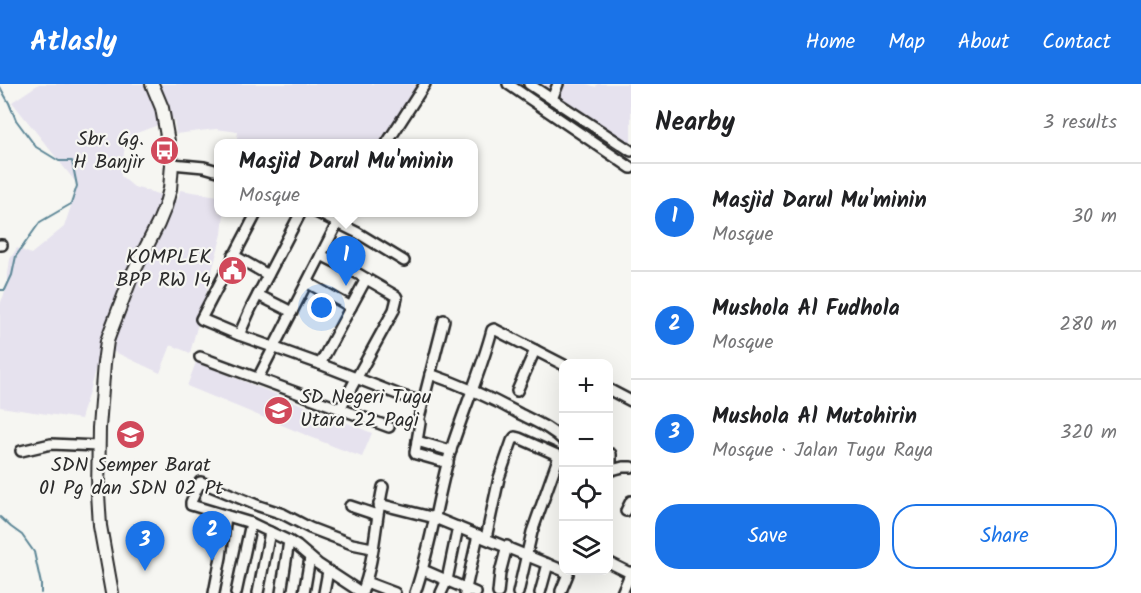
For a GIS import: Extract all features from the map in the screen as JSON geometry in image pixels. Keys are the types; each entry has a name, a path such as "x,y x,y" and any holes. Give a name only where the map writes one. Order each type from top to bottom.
{"main road":[{"path":"112,593 100,526 98,494 100,401 107,341 132,274 158,224 170,189 172,164 162,108 152,84"}],"street":[{"path":"390,139 425,84"},
{"path":"508,84 631,168"},
{"path":"529,84 631,151"},
{"path":"552,99 558,84"},
{"path":"172,164 214,170"},
{"path":"255,217 201,319 398,395 423,402"},
{"path":"239,335 299,217"},
{"path":"324,217 365,237 404,261"},
{"path":"258,378 341,217"},
{"path":"233,255 268,275"},
{"path":"321,255 396,296 397,300 394,310 340,410"},
{"path":"318,363 349,305 366,279"},
{"path":"308,283 349,305"},
{"path":"258,295 292,312"},
{"path":"444,320 418,422 420,423 415,453 448,463"},
{"path":"416,593 451,451 492,330 559,362"},
{"path":"517,390 535,350"},
{"path":"200,357 389,427"},
{"path":"430,374 473,390 559,436"},
{"path":"613,391 631,401"},
{"path":"465,591 512,441 515,437 519,438 559,455"},
{"path":"417,441 451,451"},
{"path":"21,452 51,444 98,446"},
{"path":"518,593 532,532 559,464"},
{"path":"613,470 631,467"},
{"path":"372,548 352,544 310,528 283,514 200,482 191,505 250,523 289,541 328,571 362,593 370,569 383,487"},
{"path":"626,511 631,501"},
{"path":"379,504 435,518 507,546 526,556 548,564 559,564"},
{"path":"350,506 377,515"},
{"path":"213,593 221,557 226,516"},
{"path":"236,593 250,523"},
{"path":"441,593 447,580 458,527"},
{"path":"258,593 270,532"},
{"path":"281,593 289,541"},
{"path":"498,593 507,546"},
{"path":"304,593 310,558"},
{"path":"540,593 548,564"},
{"path":"613,564 630,573 622,593"},
{"path":"423,570 465,591 476,593"},
{"path":"324,593 328,571"},
{"path":"561,593 568,575"},
{"path":"366,582 395,593"}],"shaded area":[{"path":"39,84 424,84 388,139 237,139 238,132 216,129 176,134 174,119 126,137 121,176 134,187 178,200 180,190 214,195 214,217 224,217 222,234 190,353 171,345 160,373 102,346 81,419 0,407 0,304 6,290 10,259 17,248 31,254 64,227 78,185 12,102"},
{"path":"530,84 587,84 596,87 597,84 631,84 631,150"},
{"name":"SD Negeri Tugu Utara 22 Pagi","path":"196,362 372,433 362,457 187,386"}],"waterway":[{"path":"0,87 16,120 36,147 59,161 72,161 77,186 71,204 40,222 16,256 12,275 5,290 0,290"},
{"path":"0,517 22,535 34,552 41,593"}],"place":[{"name":"Sbr. Gg. H Banjir","path":"165,151"},
{"name":"KOMPLEK BPP RW 14","path":"232,270"},
{"name":"Masjid Darul Mu'minin","path":"346,286"},
{"name":"SD Negeri Tugu Utara 22 Pagi","path":"279,410"},
{"name":"SDN Semper Barat 01 Pg dan SDN 02 Pt","path":"131,435"},
{"name":"Mushola Al Fudhola","path":"212,561"},
{"name":"Mushola Al Mutohirin","path":"145,571"}]}
